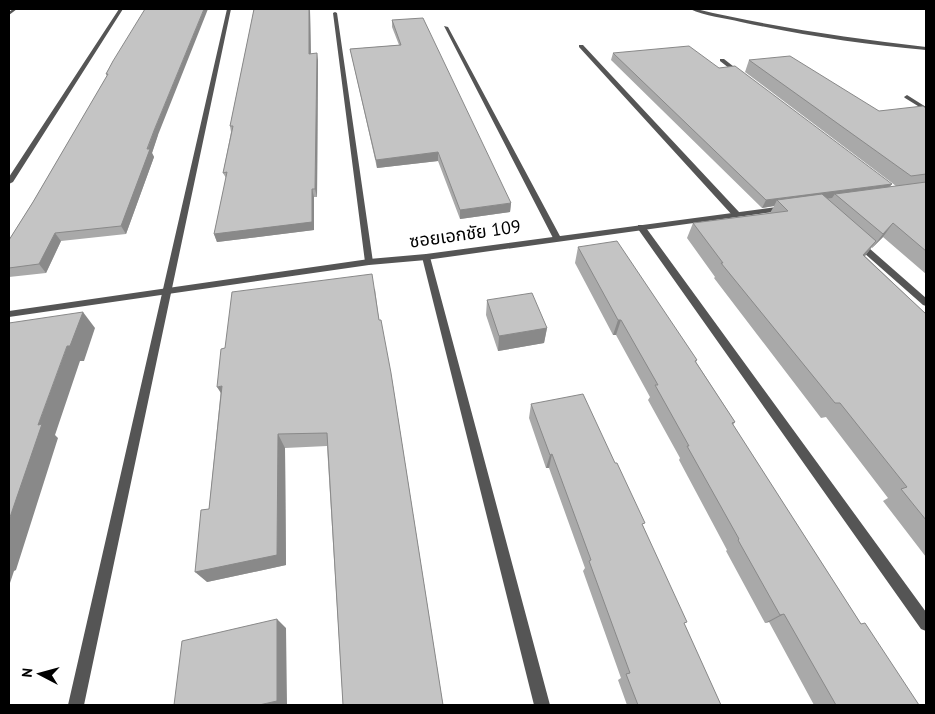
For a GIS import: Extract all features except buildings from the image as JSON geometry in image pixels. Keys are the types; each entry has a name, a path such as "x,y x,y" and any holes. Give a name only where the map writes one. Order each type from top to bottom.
{"street":[{"path":"9,182 121,9"},
{"path":"76,705 229,9"},
{"path":"692,9 719,16 807,32 926,49"},
{"path":"335,13 369,262"},
{"path":"446,27 556,238"},
{"path":"581,46 736,214"},
{"path":"722,60 746,78"},
{"path":"907,97 926,109"},
{"name":"ซอยเอกชัย 109","path":"9,314 369,262 426,257 789,208"},
{"path":"641,227 926,624"},
{"path":"852,238 926,303"},
{"path":"426,257 542,705"}]}
